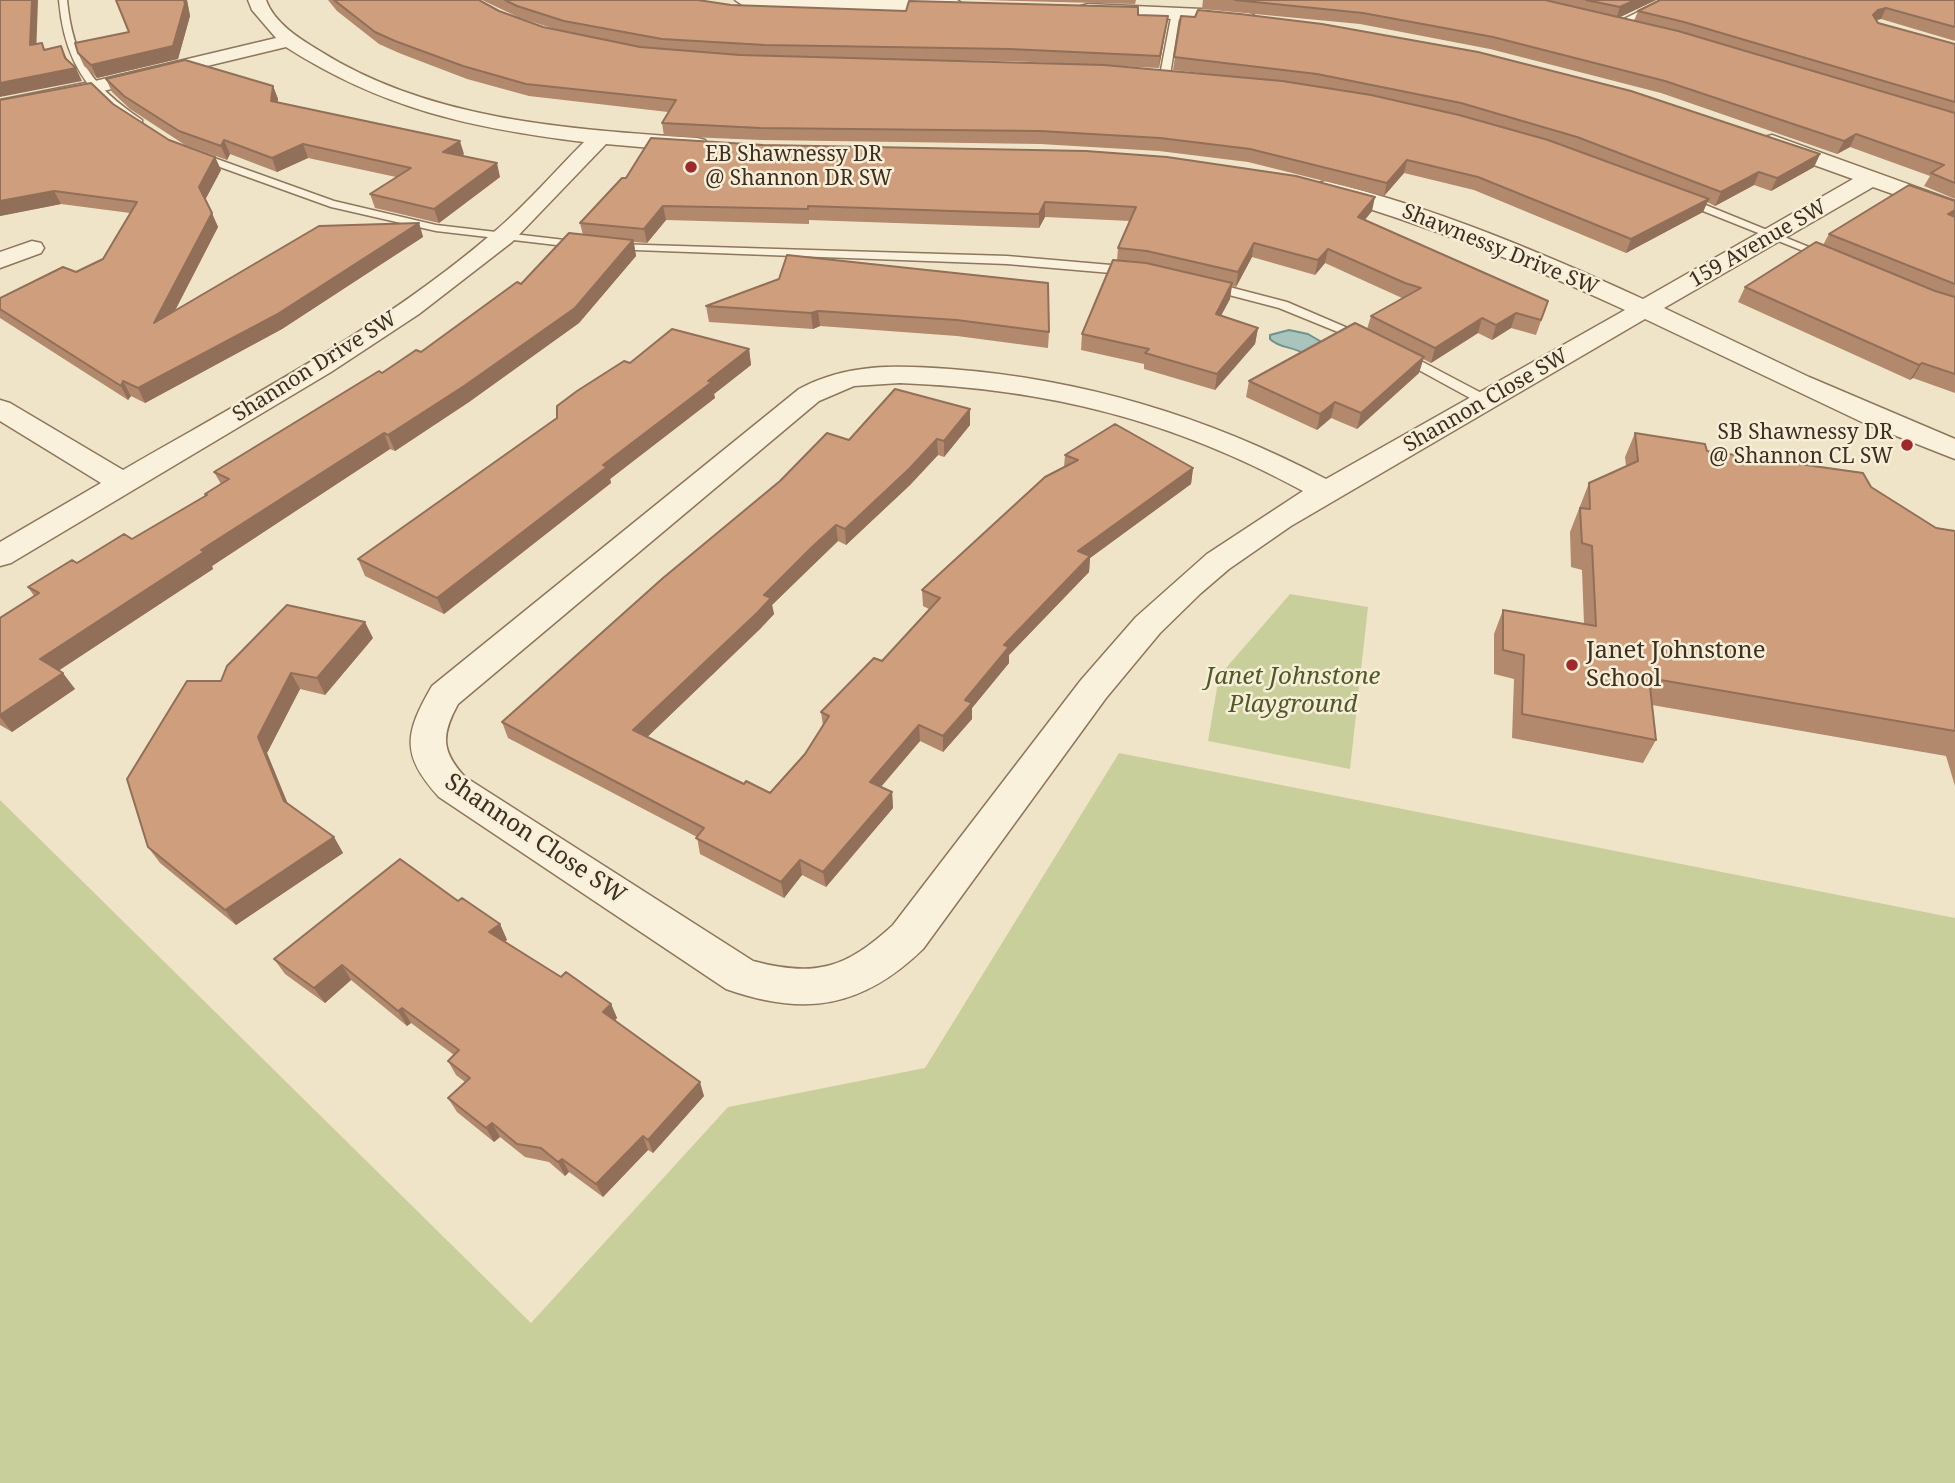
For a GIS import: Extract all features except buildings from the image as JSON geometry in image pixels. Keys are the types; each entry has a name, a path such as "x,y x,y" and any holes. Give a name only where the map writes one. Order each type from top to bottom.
{"street":[{"path":"257,0 259,6 290,40 346,74 438,108 533,129 600,138 726,147"},
{"path":"744,0 970,7"},
{"path":"1066,9 1175,6 1271,21"},
{"path":"0,106 95,88 290,40"},
{"path":"1749,134 1955,209"},
{"name":"Shannon Drive SW","path":"0,556 343,352 410,308 503,237 600,138"},
{"name":"159 Avenue SW","path":"1644,310 1872,178"},
{"name":"Shawnessy Drive SW","path":"1300,182 1405,210 1453,227 1644,310 1821,394 1955,450"},
{"path":"0,261 32,248"},
{"name":"Shannon Close SW","path":"1328,492 1273,460 1184,424 1079,394 944,376 883,374 840,379 809,395 445,695 432,718 427,737 430,760 435,771 452,787 741,976 789,988 814,988 838,984 864,975 888,958 908,937 1112,664 1164,610 1229,554 1276,522 1644,310"},
{"path":"0,409 123,483"}],"lane":[{"path":"63,0 69,41 78,68 95,88 124,113 147,127"},
{"path":"1619,24 1669,0"},
{"path":"1165,75 1175,6"},
{"path":"1607,21 1642,29"},
{"path":"1153,74 1177,76"},
{"path":"192,154 331,204 436,228 503,237 646,250 1007,260 1145,272"},
{"path":"1673,195 1833,260"},
{"path":"1200,284 1283,305 1379,344"},
{"path":"1391,349 1486,401"}],"green space":[{"name":"Janet Johnstone Playground","path":"1290,594 1368,607 1350,769 1208,741 1219,676"},
{"path":"1119,753 1955,918 1955,1483 0,1483 0,800 531,1323 728,1107 925,1068"}],"water":[{"path":"1289,330 1308,334 1325,344 1306,355 1270,339 1270,335"}],"place":[{"name":"EB Shawnessy DR @ Shannon DR SW","path":"691,167"},
{"name":"SB Shawnessy DR @ Shannon CL SW","path":"1907,445"},
{"name":"Janet Johnstone School","path":"1572,665"}]}
